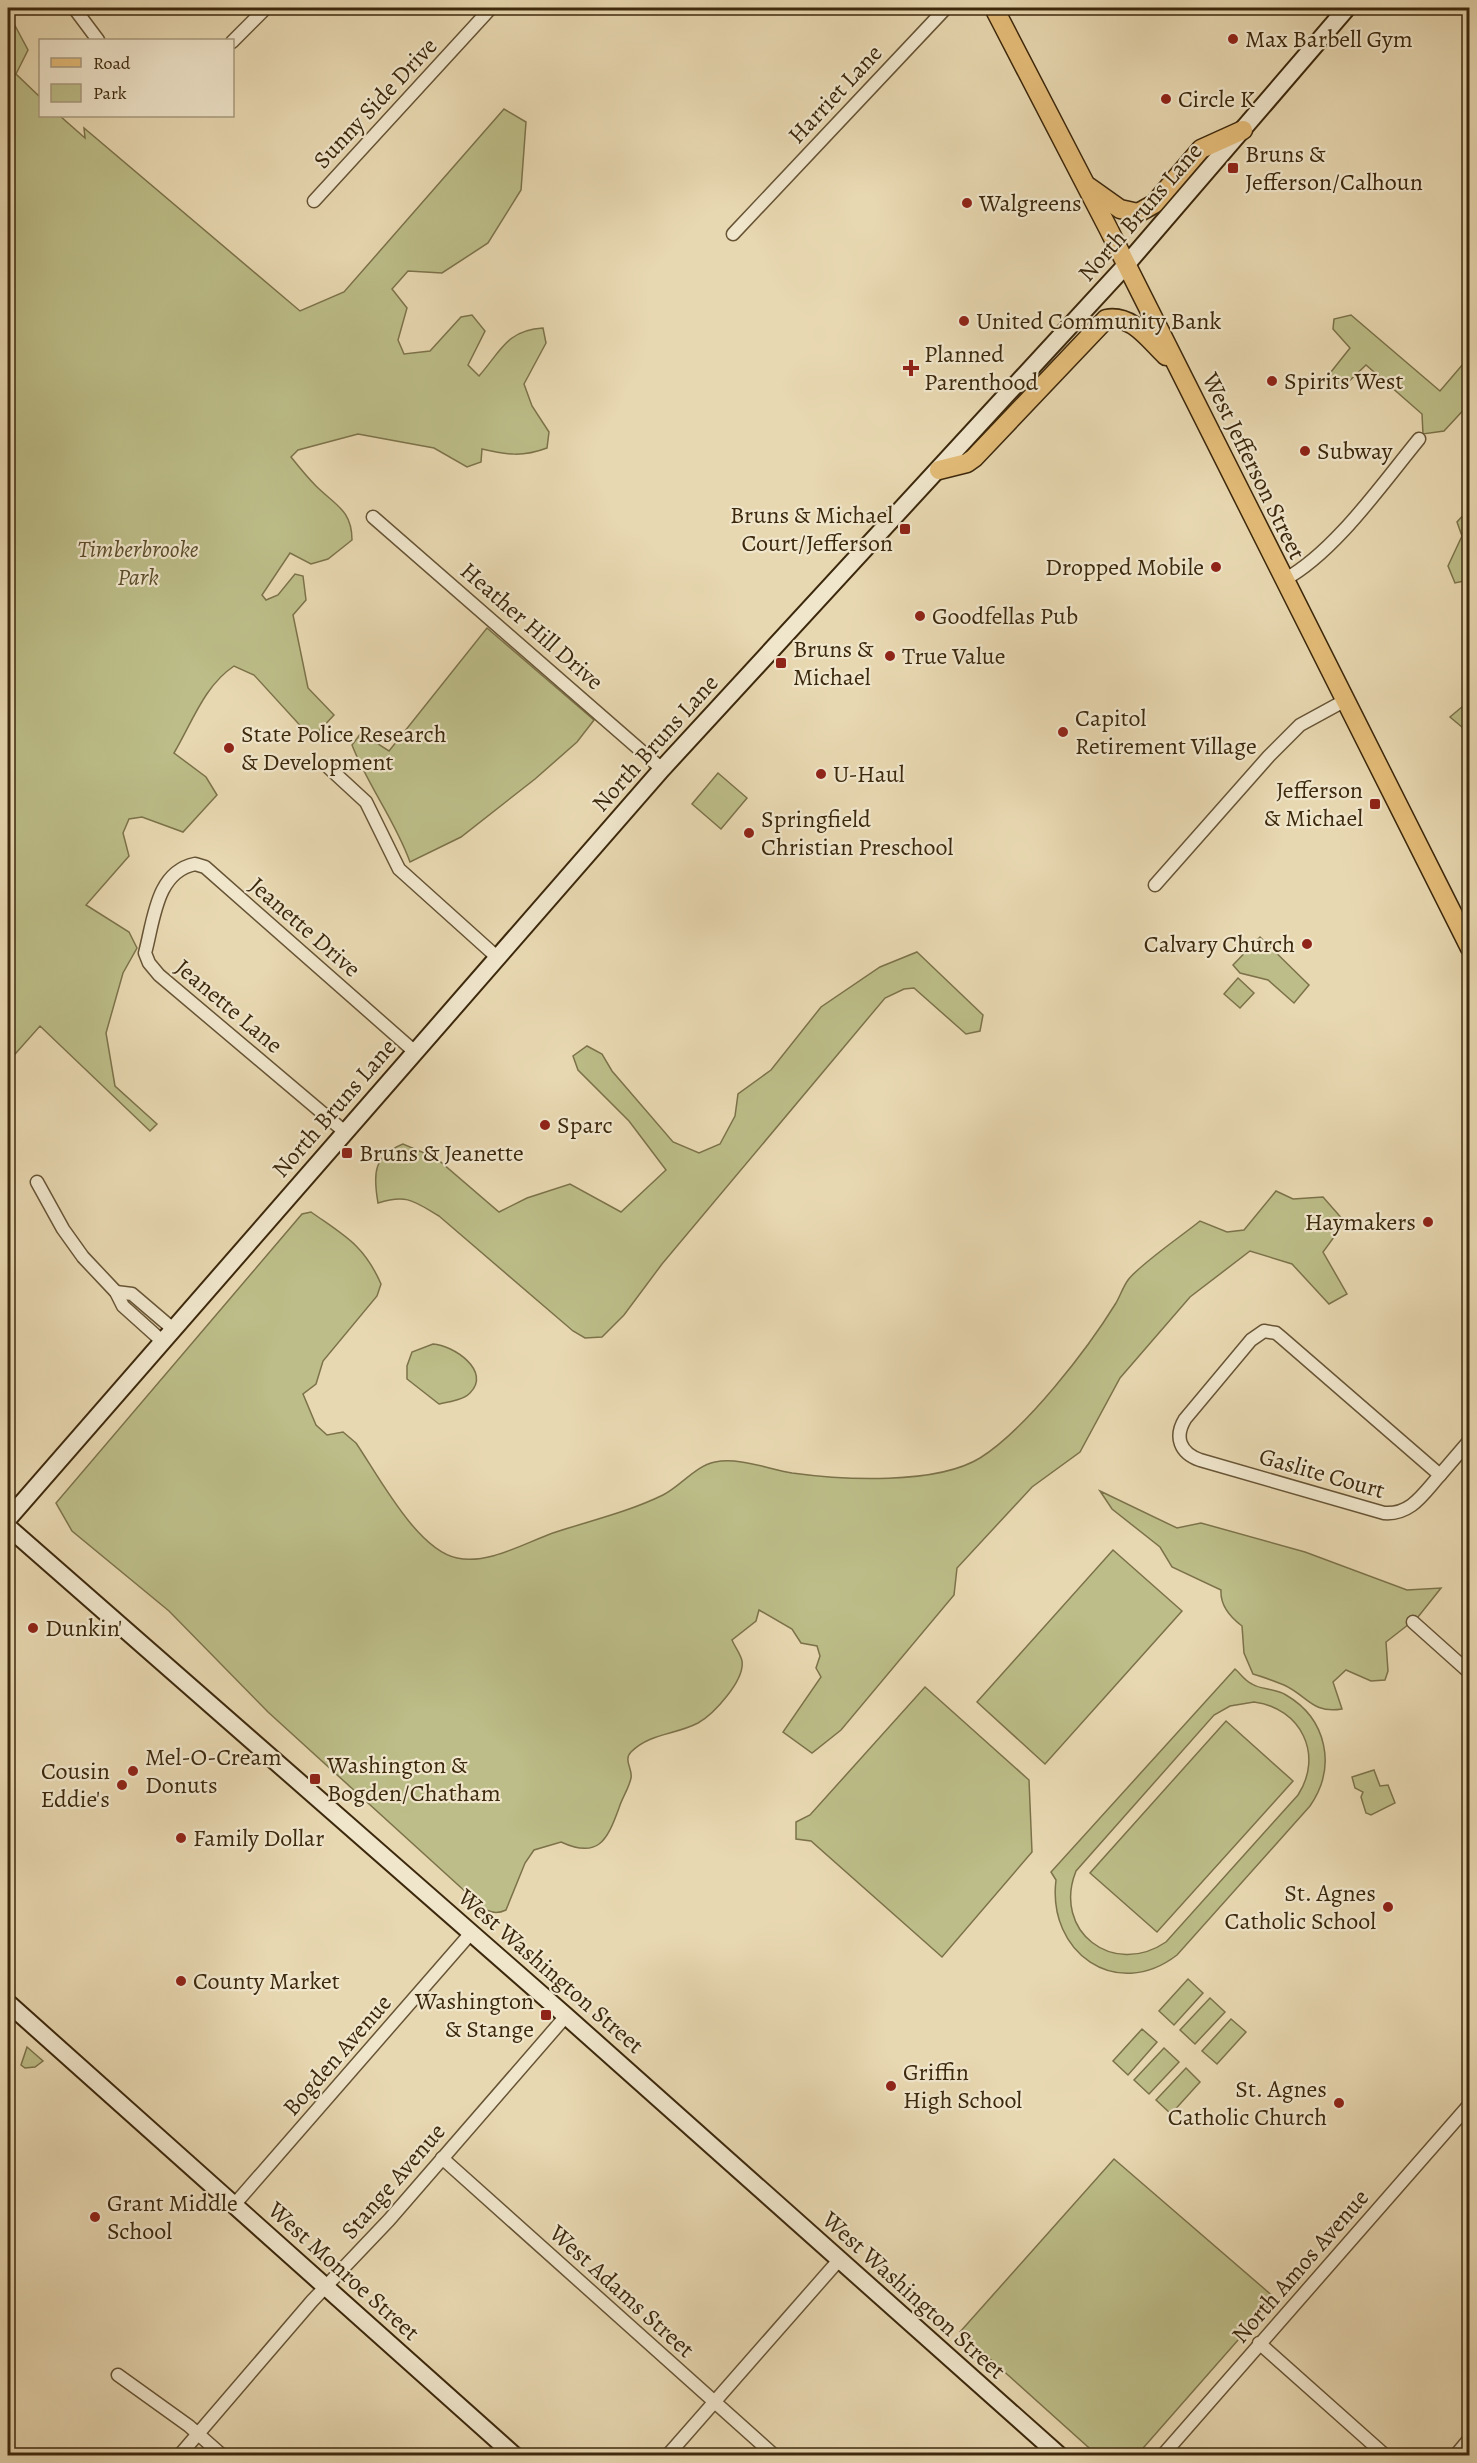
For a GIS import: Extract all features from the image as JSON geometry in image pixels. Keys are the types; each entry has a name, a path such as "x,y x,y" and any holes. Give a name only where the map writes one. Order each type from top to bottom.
{"main road":[{"name":"West Jefferson Street","path":"994,8 1470,948"},
{"path":"1084,184 1120,209 1138,213 1154,204 1201,149 1243,130"},
{"path":"939,470 974,458 1106,319 1117,318 1131,323 1178,368"}],"street":[{"path":"74,8 97,39"},
{"path":"234,40 266,8"},
{"name":"Sunny Side Drive","path":"314,201 490,8"},
{"name":"Harriet Lane","path":"733,234 946,8"},
{"name":"North Bruns Lane","path":"8,1519 662,769 1126,265 1347,8"},
{"path":"1284,580 1300,571 1352,520 1419,439"},
{"name":"Heather Hill Drive","path":"373,517 662,769"},
{"path":"1155,885 1269,756 1300,725 1344,701"},
{"path":"327,766 366,802 391,857 406,877 498,958"},
{"name":"Jeanette Drive","path":"163,885 174,872 185,866 195,864 205,867 415,1052"},
{"name":"Jeanette Lane","path":"163,885 145,953 149,963 159,975 345,1132"},
{"path":"37,1182 74,1245 116,1292 123,1306 168,1335"},
{"name":"Gaslite Court","path":"1264,1331 1271,1331 1282,1338 1440,1475 1409,1509 1401,1513 1384,1513 1190,1457 1180,1444 1179,1433 1185,1419 1251,1341 1264,1331"},
{"path":"1440,1475 1470,1440"},
{"name":"West Washington Street","path":"8,1527 566,2016 1059,2456"},
{"path":"1413,1622 1470,1673"},
{"name":"Bogden Avenue","path":"234,2205 471,1933"},
{"name":"West Monroe Street","path":"8,2002 515,2456"},
{"name":"Stange Avenue","path":"180,2456 566,2016"},
{"name":"North Amos Avenue","path":"1162,2456 1470,2104"},
{"name":"West Adams Street","path":"441,2158 775,2456"},
{"path":"667,2456 839,2260"},
{"path":"1259,2343 1386,2456"},
{"path":"118,2375 198,2434 223,2456"},
{"path":"1455,2456 1470,2438"}],"green space":[{"name":"Timberbrooke Park","path":"8,18 12,20 28,50 16,74 39,96 39,117 61,117 85,138 84,128 300,311 344,292 504,109 526,122 521,190 488,243 442,273 408,271 392,289 407,308 398,340 404,354 430,351 461,317 472,315 485,331 468,365 479,376 499,350 513,337 543,328 546,343 524,384 532,406 549,432 547,448 515,454 482,449 481,462 467,467 434,448 358,434 298,450 291,457 313,483 346,515 352,540 328,559 311,564 290,553 262,595 266,600 278,595 295,574 303,576 306,600 293,615 308,688 334,715 318,732 307,733 254,675 234,666 214,684 207,694 174,753 206,777 217,795 183,832 142,817 129,819 123,833 129,856 86,905 129,932 137,948 123,973 106,1033 115,1086 157,1124 150,1131 40,1026 8,1062"},
{"path":"1351,315 1440,391 1469,357 1469,404 1444,431 1423,434 1422,414 1366,365 1345,385 1330,388 1327,377 1350,348 1333,329 1334,319"},
{"path":"1469,509 1469,580 1455,583 1448,566 1462,536 1457,522"},
{"path":"487,628 594,720 577,742 535,779 461,837 410,862 352,745 361,733 389,751"},
{"path":"1469,701 1469,733 1450,717"},
{"path":"718,773 747,798 721,829 692,804"},
{"path":"1260,937 1309,985 1294,1003 1268,980 1240,973 1233,965"},
{"path":"917,952 983,1015 980,1031 966,1034 914,988 904,989 885,998 662,1264 624,1315 602,1337 585,1338 573,1331 439,1216 410,1200 396,1199 378,1203 377,1167 386,1154 403,1144 436,1158 499,1212 527,1198 570,1184 621,1212 666,1170 629,1121 578,1070 573,1056 587,1046 602,1054 612,1071 673,1142 699,1153 720,1144 735,1116 738,1094 771,1070 821,1007 880,967"},
{"path":"1238,978 1254,993 1240,1008 1224,994"},
{"path":"1276,1191 1293,1199 1323,1197 1345,1222 1323,1252 1347,1294 1329,1304 1292,1264 1250,1251 1190,1297 1120,1378 1080,1452 1032,1487 957,1568 954,1595 841,1730 812,1753 783,1732 821,1677 816,1668 820,1656 817,1646 801,1643 792,1629 759,1610 756,1621 732,1640 742,1661 742,1669 727,1696 705,1719 689,1727 646,1741 631,1752 628,1758 630,1782 605,1838 599,1844 584,1849 561,1842 534,1850 525,1863 506,1910 500,1912 490,1911 481,1906 268,1712 169,1611 72,1531 56,1503 302,1214 311,1212 352,1242 368,1260 381,1284 377,1296 323,1361 316,1384 303,1394 316,1425 327,1435 343,1432 356,1443 400,1510 427,1541 442,1552 457,1558 469,1559 507,1551 556,1532 637,1506 663,1495 701,1468 715,1462 734,1461 792,1473 862,1478 915,1476 961,1467 980,1458 998,1445 1036,1409 1089,1343 1116,1303 1128,1280 1142,1266 1200,1221 1227,1232 1244,1230"},
{"path":"433,1344 441,1345 459,1354 473,1368 476,1385 470,1393 456,1400 439,1404 407,1379 407,1366 412,1352"},
{"path":"1100,1491 1177,1528 1201,1523 1305,1552 1407,1590 1441,1588 1418,1617 1386,1642 1388,1671 1385,1680 1371,1681 1346,1670 1333,1682 1342,1709 1324,1709 1317,1707 1284,1685 1253,1674 1244,1653 1242,1626 1227,1611 1222,1601 1221,1590 1172,1567 1160,1547 1112,1509"},
{"path":"1113,1550 1182,1611 1045,1764 977,1702"},
{"path":"1235,1669 1249,1683 1282,1693 1300,1705 1319,1730 1324,1745 1325,1760 1323,1776 1310,1806 1177,1955 1154,1968 1131,1973 1110,1971 1090,1962 1074,1948 1063,1929 1056,1906 1056,1880 1051,1872","holes":["1254,1702 1284,1713 1295,1724 1308,1750 1309,1764 1306,1780 1298,1795 1166,1942 1146,1952 1126,1955 1108,1951 1092,1943 1080,1929 1072,1912 1071,1893 1076,1871 1214,1715 1230,1706"]},
{"path":"925,1687 1029,1780 1032,1852 942,1957 811,1841 796,1839 796,1822 810,1815"},
{"path":"1226,1721 1293,1781 1157,1932 1090,1873"},
{"path":"1374,1770 1380,1786 1388,1785 1395,1803 1371,1815 1366,1813 1361,1797 1363,1792 1355,1788 1352,1777"},
{"path":"1188,1979 1203,1993 1174,2025 1159,2011"},
{"path":"1210,1998 1225,2012 1195,2044 1180,2030"},
{"path":"1231,2019 1246,2032 1217,2064 1202,2051"},
{"path":"1142,2029 1157,2042 1128,2075 1113,2061"},
{"path":"27,2047 43,2061 35,2067 25,2068 21,2065"},
{"path":"1164,2048 1179,2062 1149,2094 1134,2080"},
{"path":"1186,2068 1200,2082 1171,2114 1156,2100"},
{"path":"1114,2159 1275,2298 1137,2455 1097,2455 960,2332"}],"waterway":[{"path":"8,536 12,545 8,555"}],"place":[{"name":"Max Barbell Gym","path":"1233,39"},
{"name":"Circle K","path":"1166,99"},
{"name":"Bruns & Jefferson/Calhoun","path":"1233,168"},
{"name":"Walgreens","path":"967,203"},
{"name":"United Community Bank","path":"964,321"},
{"name":"Planned Parenthood","path":"911,368"},
{"name":"Spirits West","path":"1272,381"},
{"name":"Subway","path":"1305,451"},
{"name":"Bruns & Michael Court/Jefferson","path":"905,529"},
{"name":"Dropped Mobile","path":"1216,567"},
{"name":"Goodfellas Pub","path":"920,616"},
{"name":"True Value","path":"890,656"},
{"name":"Bruns & Michael","path":"781,663"},
{"name":"Capitol Retirement Village","path":"1063,732"},
{"name":"State Police Research & Development","path":"229,748"},
{"name":"U-Haul","path":"821,774"},
{"name":"Jefferson & Michael","path":"1375,804"},
{"name":"Springfield Christian Preschool","path":"749,833"},
{"name":"Calvary Church","path":"1307,944"},
{"name":"Sparc","path":"545,1125"},
{"name":"Bruns & Jeanette","path":"347,1153"},
{"name":"Haymakers","path":"1428,1222"},
{"name":"Dunkin'","path":"33,1628"},
{"name":"Mel-O-Cream Donuts","path":"133,1771"},
{"name":"Washington & Bogden/Chatham","path":"315,1779"},
{"name":"Cousin Eddie's","path":"122,1785"},
{"name":"Family Dollar","path":"181,1838"},
{"name":"St. Agnes Catholic School","path":"1388,1907"},
{"name":"County Market","path":"181,1981"},
{"name":"Washington & Stange","path":"546,2015"},
{"name":"Griffin High School","path":"891,2086"},
{"name":"St. Agnes Catholic Church","path":"1339,2103"},
{"name":"Grant Middle School","path":"95,2217"}]}
